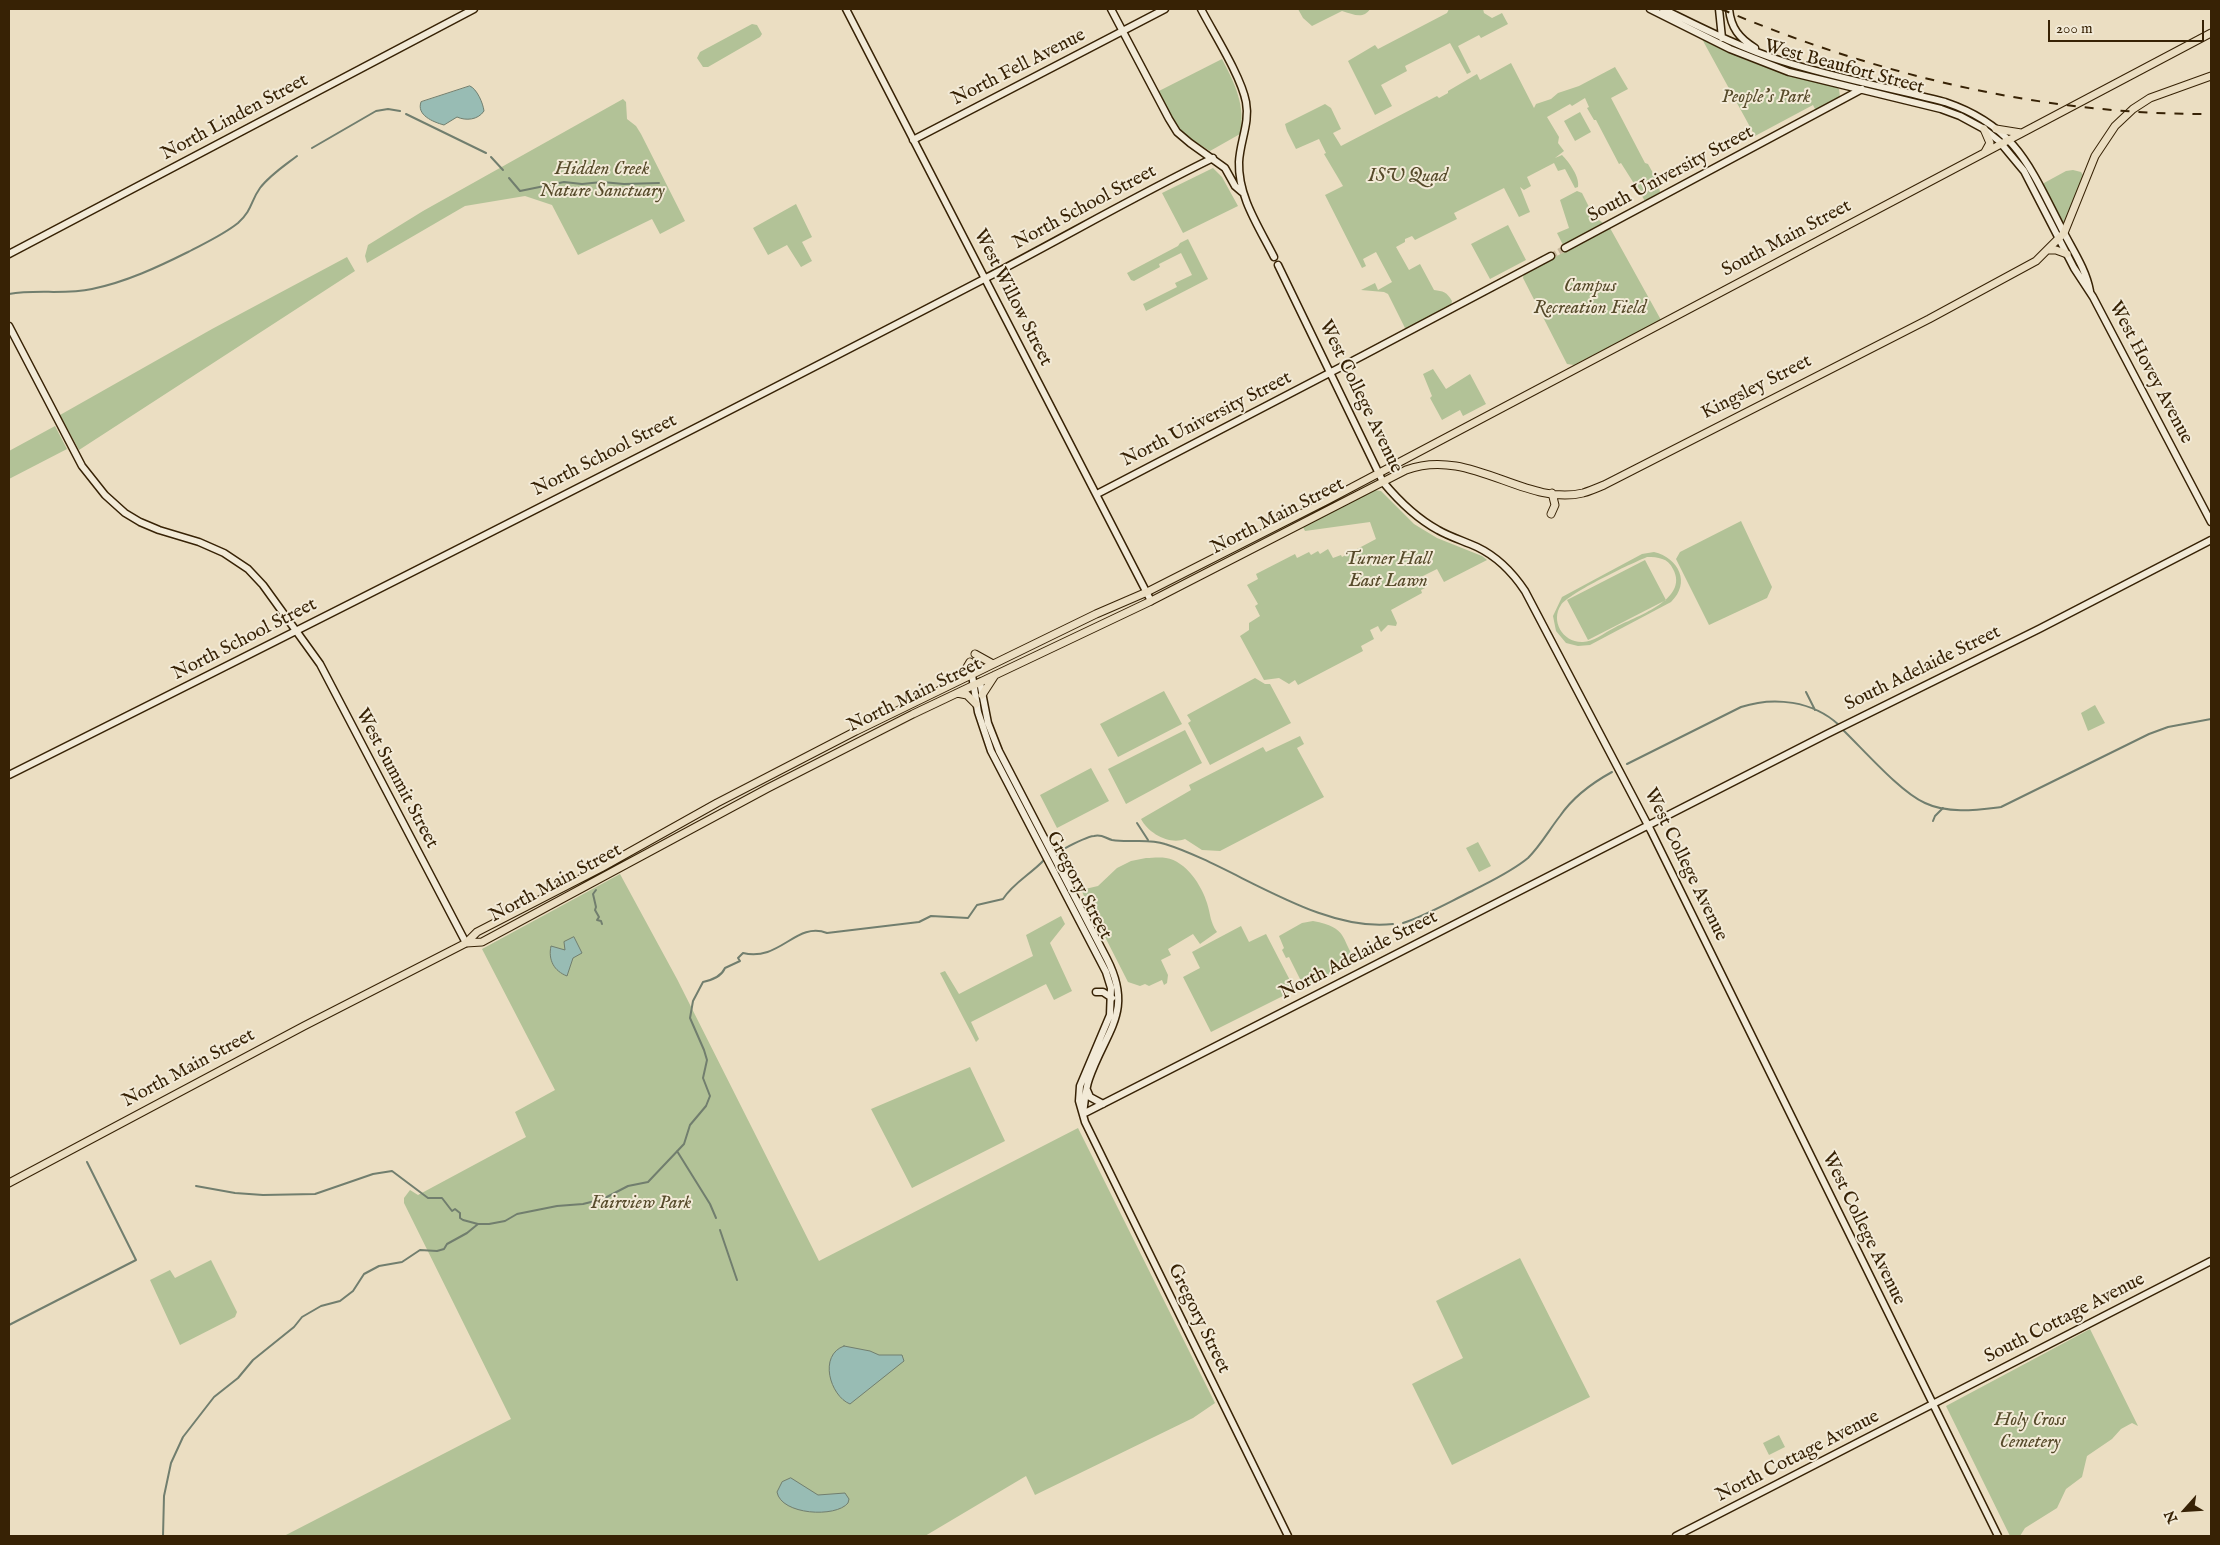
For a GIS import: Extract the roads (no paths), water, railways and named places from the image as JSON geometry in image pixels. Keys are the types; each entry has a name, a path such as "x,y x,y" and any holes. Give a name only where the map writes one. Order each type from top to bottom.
{"main road":[{"name":"North Linden Street","path":"9,254 474,9"},
{"name":"West Willow Street","path":"846,9 1151,601"},
{"path":"1111,9 1177,132 1225,168 1235,186 1242,192"},
{"name":"North Fell Avenue","path":"913,140 1165,9"},
{"path":"1201,9 1246,99 1246,131 1239,163 1242,192 1274,258"},
{"name":"West Beaufort Street","path":"1650,9 1730,49 1789,72 1953,113 1984,129 2002,144"},
{"name":"West Beaufort Street","path":"1663,9 1769,57 1870,85 1961,107 1977,115 2010,139"},
{"path":"1719,9 1722,37 1730,49"},
{"path":"1729,9 1732,25 1738,34 1747,43 1769,57"},
{"path":"1703,28 1713,26 1719,18"},
{"name":"South Main Street","path":"1378,473 2211,33"},
{"name":"Kingsley Street","path":"1382,482 1414,467 1445,464 1552,493 1583,493 1604,484 2023,269 2048,250 2061,235 2105,138 2115,126 2133,109 2162,92 2211,76"},
{"path":"1837,84 1843,94 1839,102"},
{"name":"South University Street","path":"1565,248 1870,85"},
{"path":"1984,129 1990,143 1985,153"},
{"path":"1996,129 2022,133"},
{"name":"West Hovey Avenue","path":"2010,139 2029,166 2061,235 2067,254 2084,285 2091,292"},
{"name":"West Hovey Avenue","path":"2002,144 2024,171 2089,282 2091,292 2211,522"},
{"name":"North School Street","path":"9,775 296,632 985,278 1213,158"},
{"path":"2048,250 2056,250 2067,254"},
{"path":"1330,373 1551,256"},
{"name":"West College Avenue","path":"1278,265 1382,482 1421,520 1437,530 1488,553 1517,580 1534,606 1649,825 1998,1536"},
{"name":"West Summit Street","path":"9,326 61,427 90,478 117,506 140,522 207,545 240,563 263,585 320,664 466,943"},
{"name":"North University Street","path":"1097,494 1330,373"},
{"name":"North Main Street","path":"9,1183 304,1026 466,943 477,932 601,868 708,808 972,674 1096,614 1147,592 1378,473"},
{"name":"North Main Street","path":"466,943 482,942 720,813 956,693 1058,647 1151,601 1382,482"},
{"path":"1551,514 1555,505 1552,493"},
{"name":"South Adelaide Street","path":"1649,825 1841,727 2032,633 2211,540"},
{"path":"975,654 993,664"},
{"path":"960,680 970,662"},
{"name":"Gregory Street","path":"972,674 982,695 988,723 999,751 1110,965 1118,985 1119,1001 1116,1019 1089,1080 1083,1114"},
{"path":"982,695 995,674"},
{"name":"Gregory Street","path":"977,683 976,704 991,751 1106,972 1111,988 1110,1015 1080,1086 1079,1101 1092,1139 1288,1536"},
{"path":"956,693 967,695 976,704"},
{"name":"North Adelaide Street","path":"1083,1114 1649,825"},
{"path":"1096,992 1104,992 1112,998"},
{"path":"1087,1089 1090,1097 1103,1104"},
{"name":"South Cottage Avenue","path":"1933,1404 2211,1261"},
{"name":"North Cottage Avenue","path":"1676,1536 1933,1404"}],"water":[{"path":"470,86 481,100 484,111 479,116 468,119 457,117 444,125 431,120 421,111 421,102"},
{"path":"574,937 582,953 573,958 567,976 555,968 551,960 550,951 551,946 565,950 564,942"},
{"path":"844,1346 870,1351 879,1355 902,1355 904,1361 850,1404 843,1400 832,1385 829,1366 831,1358 836,1351"},
{"path":"791,1478 818,1495 845,1493 849,1499 848,1503 842,1508 821,1512 798,1510 788,1506 781,1500 777,1492 782,1482"}],"waterway":[{"path":"312,148 376,111 388,109 400,111"},
{"path":"406,114 486,153"},
{"path":"9,294 71,292 92,289 129,278 177,258 238,223 246,214 264,183 297,156"},
{"path":"491,157 503,170"},
{"path":"509,178 520,191 564,182 582,184 602,182 624,184 659,183"},
{"path":"1806,692 1815,710"},
{"path":"1627,764 1741,707 1754,704 1767,702 1793,703 1817,711 1839,725"},
{"path":"1842,729 1904,790 1925,803 1943,809 1962,810 2001,807 2149,734 2168,727 2211,719"},
{"path":"1403,923 1501,876 1528,858 1565,809 1590,786 1612,772"},
{"path":"1933,821 1943,808"},
{"path":"1137,823 1148,840"},
{"path":"1056,853 1080,840 1097,836 1119,841 1159,842 1192,854 1307,908 1336,918 1365,924 1393,924"},
{"path":"196,1186 235,1193 263,1195 315,1194 373,1174 392,1171 428,1198 442,1198 452,1211 455,1209 460,1213 460,1218 463,1220 478,1224 489,1224 505,1221 517,1214 603,1199 628,1186 648,1182 684,1144 690,1125 706,1106 710,1096 703,1078 707,1060 690,1018 693,1001 703,982 716,978 725,968 740,961 738,958 743,953 756,954 767,952 806,932 827,933 919,922 931,916 968,918 977,905 1003,899 1012,888 1044,860"},
{"path":"596,890 593,894 595,910 599,917 597,920 601,921 602,924"},
{"path":"677,1151 710,1204 716,1218"},
{"path":"9,1325 136,1260 87,1162"},
{"path":"163,1536 164,1496 171,1463 183,1437 214,1397 238,1378 253,1360 294,1327 302,1317 321,1306 340,1301 353,1291 364,1274 379,1266 402,1262 420,1250 437,1251 444,1249 447,1244 467,1233 478,1224"},
{"path":"720,1230 737,1280"}],"tunnel":[{"path":"1551,256 1565,248"}],"railway":[{"path":"1721,9 1780,33 1840,53 1961,87 2023,99 2085,107 2211,114"}],"park label":[{"name":"People's Park","path":"1766,98"},
{"name":"ISU Quad","path":"1408,177"},
{"name":"Hidden Creek Nature Sanctuary","path":"602,181"},
{"name":"Campus Recreation Field","path":"1590,298"},
{"name":"Turner Hall East Lawn","path":"1388,571"},
{"name":"Fairview Park","path":"641,1204"},
{"name":"Holy Cross Cemetery","path":"2030,1432"}]}
